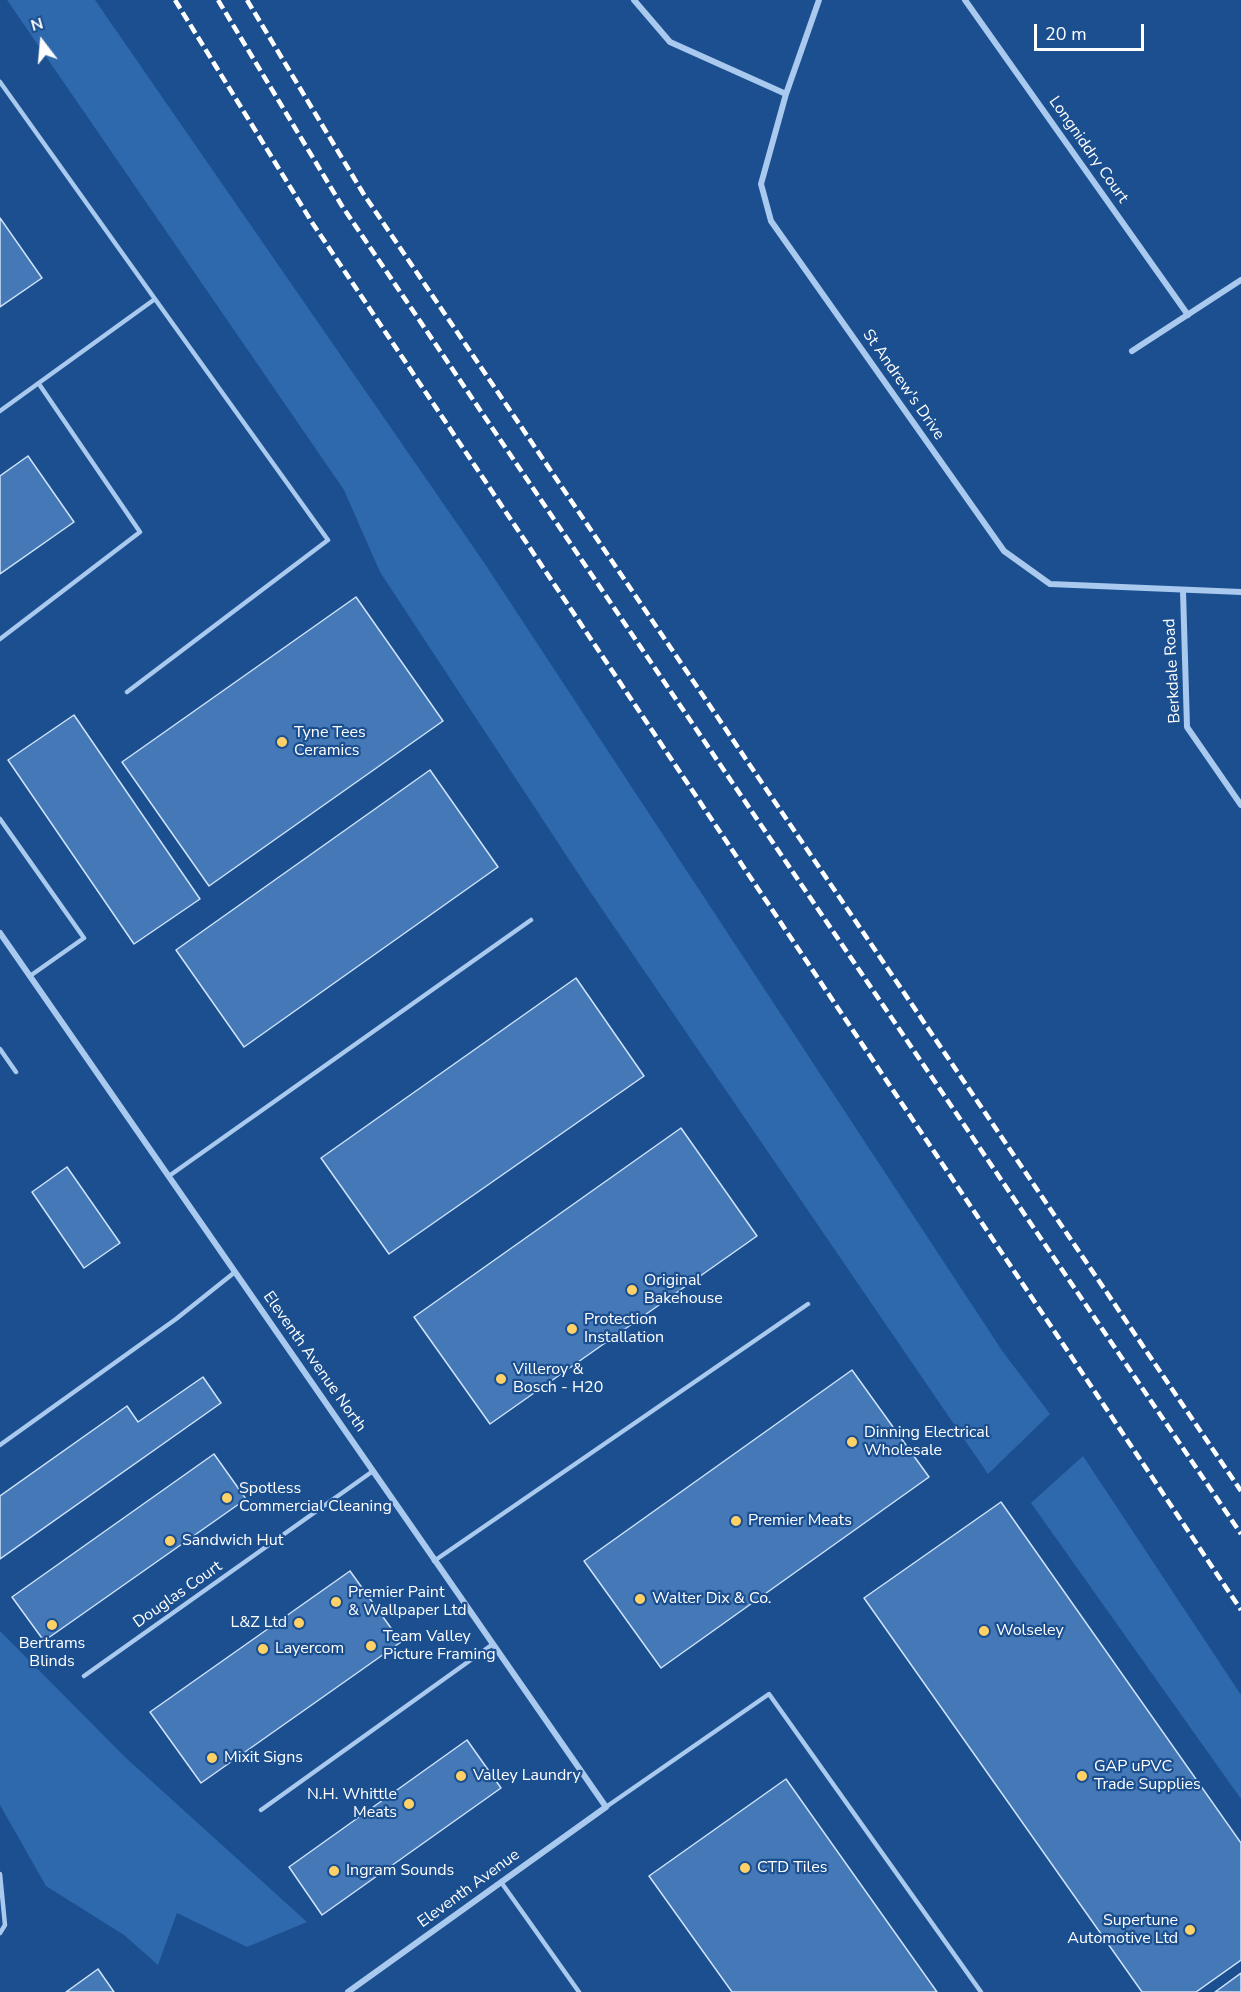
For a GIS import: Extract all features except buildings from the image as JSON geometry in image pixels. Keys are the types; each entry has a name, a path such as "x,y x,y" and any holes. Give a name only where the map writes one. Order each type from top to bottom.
{"street":[{"path":"634,0 670,42 786,94"},
{"name":"St Andrew's Drive","path":"819,0 786,94 761,184 771,221 1004,550 1050,584 1241,592"},
{"name":"Longniddry Court","path":"965,0 1188,315"},
{"path":"1132,351 1241,280"},
{"name":"Berkdale Road","path":"1183,591 1187,727 1241,806"},
{"name":"Eleventh Avenue North","path":"0,933 606,1807"},
{"name":"Eleventh Avenue","path":"348,1992 606,1807"}],"lane":[{"path":"0,82 328,540 127,692"},
{"path":"0,411 155,299"},
{"path":"0,639 140,532 39,384"},
{"path":"0,819 84,938 30,976"},
{"path":"169,1176 531,920"},
{"path":"0,1049 16,1072"},
{"path":"0,1445 176,1319 235,1272"},
{"path":"434,1561 808,1304"},
{"name":"Douglas Court","path":"84,1676 373,1471"},
{"path":"261,1810 493,1644"},
{"path":"606,1807 768,1694 981,1992"},
{"path":"0,1874 5,1925 0,1933"},
{"path":"501,1882 579,1992"}],"shaded area":[{"path":"7,0 95,0 483,561 1003,1352 1050,1414 988,1474 591,893 380,572 344,490"},
{"path":"1083,1456 1241,1695 1241,1799 1031,1503"},
{"path":"0,1631 126,1758 307,1922 247,1947 177,1913 158,1965 124,1935 46,1886 0,1805"}],"railway":[{"path":"175,0 313,224 1241,1610"},
{"path":"218,0 342,206 1241,1534"},
{"path":"247,0 363,193 1241,1491"}],"place":[{"name":"Tyne Tees Ceramics","path":"282,742"},
{"name":"Original Bakehouse","path":"632,1290"},
{"name":"Protection Installation","path":"572,1329"},
{"name":"Villeroy & Bosch - H20","path":"501,1379"},
{"name":"Dinning Electrical Wholesale","path":"852,1442"},
{"name":"Spotless Commercial Cleaning","path":"227,1498"},
{"name":"Premier Meats","path":"736,1521"},
{"name":"Sandwich Hut","path":"170,1541"},
{"name":"Walter Dix & Co.","path":"640,1599"},
{"name":"Premier Paint & Wallpaper Ltd","path":"336,1602"},
{"name":"L&Z Ltd","path":"299,1623"},
{"name":"Bertrams Blinds","path":"52,1625"},
{"name":"Wolseley","path":"984,1631"},
{"name":"Team Valley Picture Framing","path":"371,1646"},
{"name":"Layercom","path":"263,1649"},
{"name":"Mixit Signs","path":"212,1758"},
{"name":"Valley Laundry","path":"461,1776"},
{"name":"GAP uPVC Trade Supplies","path":"1082,1776"},
{"name":"N.H. Whittle Meats","path":"409,1804"},
{"name":"CTD Tiles","path":"745,1868"},
{"name":"Ingram Sounds","path":"334,1871"},
{"name":"Supertune Automotive Ltd","path":"1190,1930"}]}
